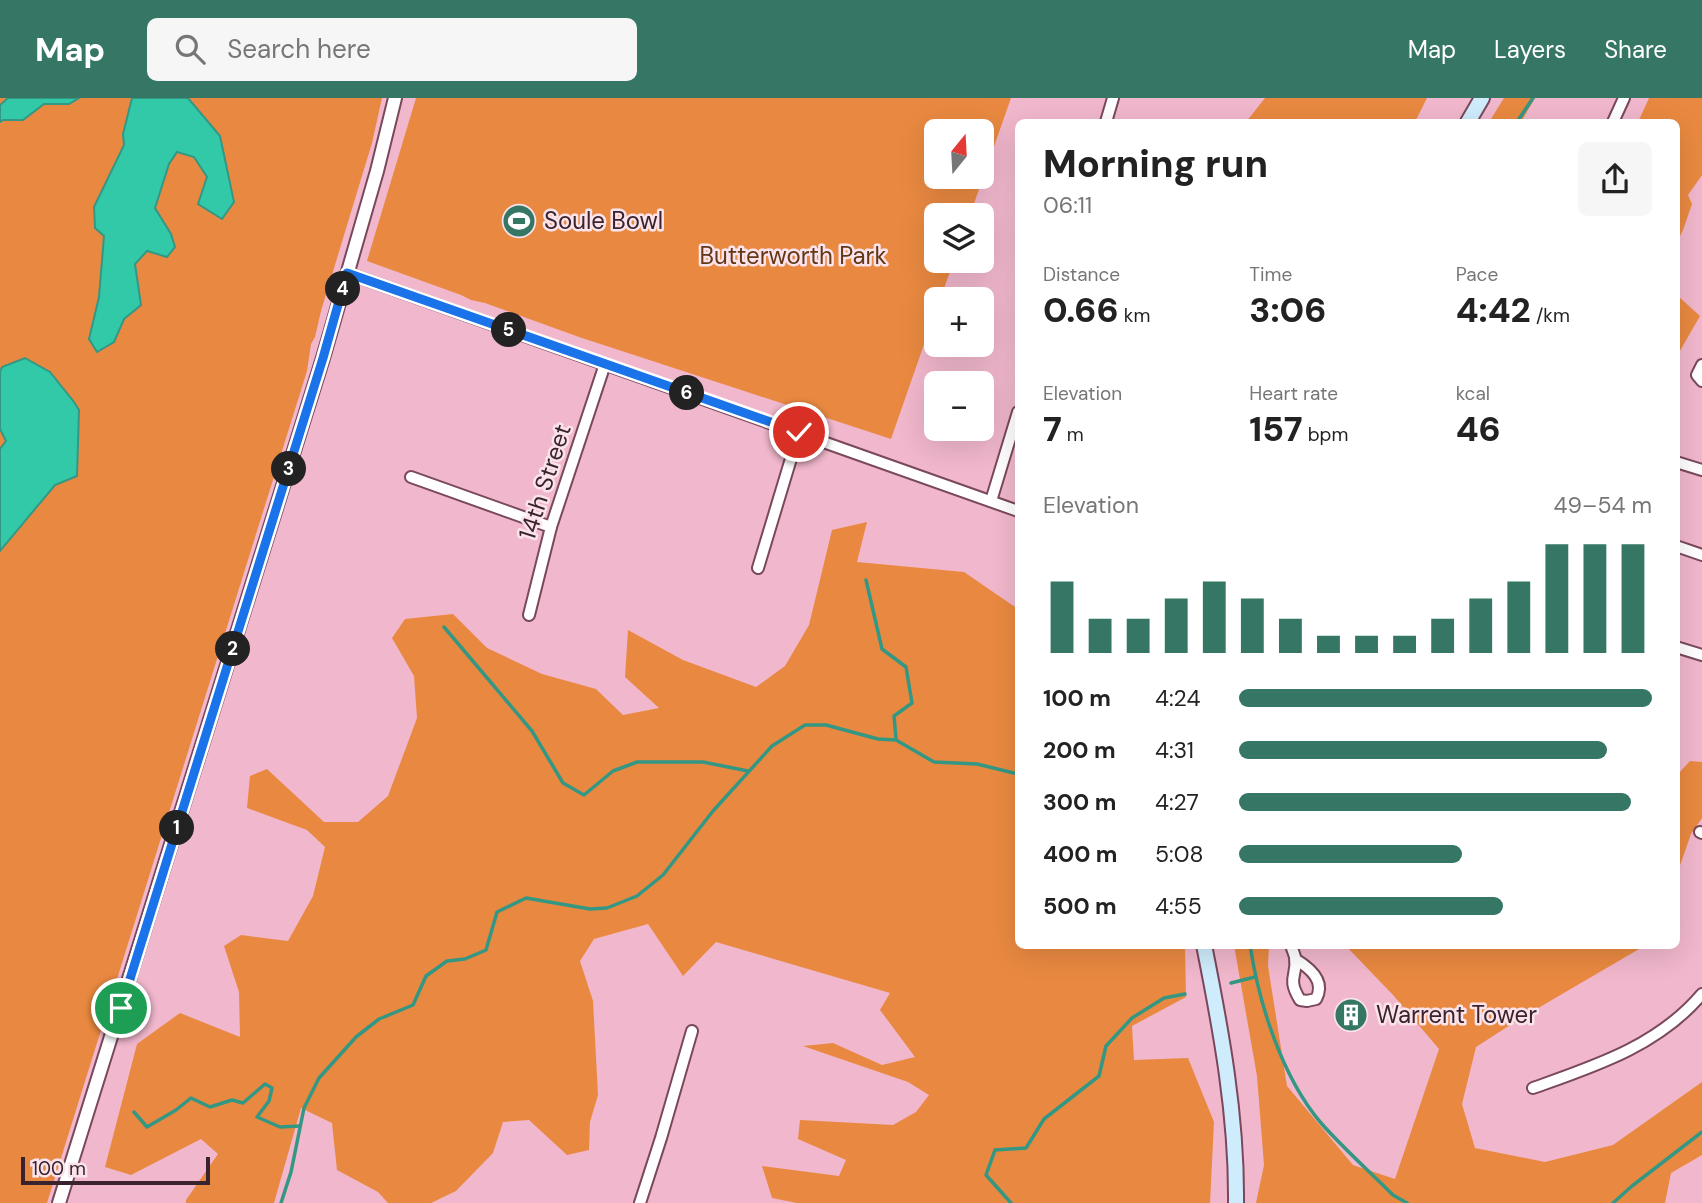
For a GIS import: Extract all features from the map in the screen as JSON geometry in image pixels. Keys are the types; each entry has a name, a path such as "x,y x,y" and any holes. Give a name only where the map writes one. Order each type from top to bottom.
{"main road":[{"path":"1470,119 1482,98"},
{"path":"1205,949 1222,1032 1236,1166 1236,1203"}],"street":[{"path":"59,1203 323,358 396,98"},
{"path":"1107,119 1113,98"},
{"path":"1614,119 1624,98"},
{"path":"347,273 1015,510"},
{"name":"14th Street","path":"529,615 551,527 606,364"},
{"path":"991,501 1015,422"},
{"path":"758,568 799,432"},
{"path":"1680,462 1702,470"},
{"path":"411,477 551,527"},
{"path":"1680,547 1702,555"},
{"path":"1680,648 1702,655"},
{"path":"1292,949 1295,959"},
{"path":"1533,1088 1607,1062 1634,1048 1688,1011 1702,994"},
{"path":"640,1203 662,1138 692,1031"}],"green space":[{"path":"0,98 382,98 372,143 311,344 307,371 47,1203 0,1203"},
{"name":"Butterworth Park","path":"416,98 1011,98 994,147 994,119 924,119 924,189 979,189 974,203 924,203 924,273 950,273 944,287 924,287 924,344 891,439 579,337 367,261"},
{"path":"1265,98 1427,98 1416,119 1248,119"},
{"path":"1504,98 1535,98 1523,119 1491,119"},
{"path":"1649,98 1702,98 1702,175 1688,195 1692,204 1680,236 1680,119 1639,119"},
{"path":"1680,298 1700,316 1680,351"},
{"path":"867,522 857,562 964,572 1015,607 1015,949 1185,949 1186,997 1132,1026 1134,1060 1188,1058 1214,1122 1210,1203 797,1203 772,1198 762,1166 839,1176 846,1160 798,1139 800,1120 893,1125 916,1112 929,1095 908,1082 803,1046 833,1043 882,1065 915,1057 880,1010 890,993 716,942 683,976 648,924 594,939 580,961 593,1001 598,1095 590,1122 589,1150 567,1155 529,1120 503,1122 493,1153 456,1191 431,1203 388,1203 378,1192 337,1170 332,1123 301,1108 274,1203 186,1203 218,1154 201,1139 131,1175 105,1167 137,1044 180,1013 240,1037 239,992 224,946 241,935 288,941 313,896 325,847 307,830 247,808 250,776 267,769 324,822 358,822 388,796 417,718 414,676 392,638 405,619 453,614 487,648 542,674 596,689 623,715 659,708 625,677 628,630 683,660 756,687 785,666 809,625 832,530"},
{"path":"1690,761 1702,762 1702,818 1691,834 1680,865 1680,772"},
{"path":"1235,949 1269,949 1268,966 1287,1086 1353,1165 1395,1179 1439,1049 1349,949 1639,949 1476,1047 1462,1104 1475,1148 1545,1162 1613,1145 1702,1082 1702,1155 1671,1173 1665,1203 1256,1203 1264,1165 1257,1076"}],"shaded area":[{"path":"8,98 79,98 69,104 44,104 23,120 0,122 0,105"},
{"path":"132,98 188,98 220,136 234,202 222,219 198,204 207,177 194,157 177,152 169,164 155,208 171,234 175,247 167,257 147,251 135,264 141,305 124,319 114,342 97,352 89,339 99,297 104,236 95,228 94,207 124,145 123,134"},
{"path":"25,358 50,372 79,410 77,476 55,485 0,551 0,449 6,441 0,429 0,372 2,367"}],"waterway":[{"path":"1519,119 1533,98"},
{"path":"866,580 882,649 906,667 912,703 894,716 896,739"},
{"path":"444,627 532,731 563,783 584,795 613,771 637,762 703,762 748,771"},
{"path":"281,1203 291,1172 304,1108 319,1078 356,1037 379,1019 413,1005 426,976 447,961 465,959 486,950 497,912 526,898 590,909 607,908 637,896 663,875 713,811 772,746 805,725 826,725 878,739 896,740 934,762 977,764 1015,773"},
{"path":"1251,949 1259,991 1274,1039 1307,1105 1347,1150 1393,1195 1407,1203"},
{"path":"1231,983 1255,977"},
{"path":"1011,1203 986,1175 995,1150 1026,1148 1044,1119 1099,1076 1106,1046 1132,1018 1164,998 1185,994"},
{"path":"134,1112 147,1127 191,1098 210,1107 232,1100 243,1103 265,1084 272,1088 269,1101 257,1117 280,1127 300,1126"},
{"path":"1613,1203 1702,1132"}],"place":[{"name":"Soule Bowl","path":"519,221"},
{"name":"Warrent Tower","path":"1351,1015"}],"route":[{"path":"121,1008 347,273 799,432"}]}
